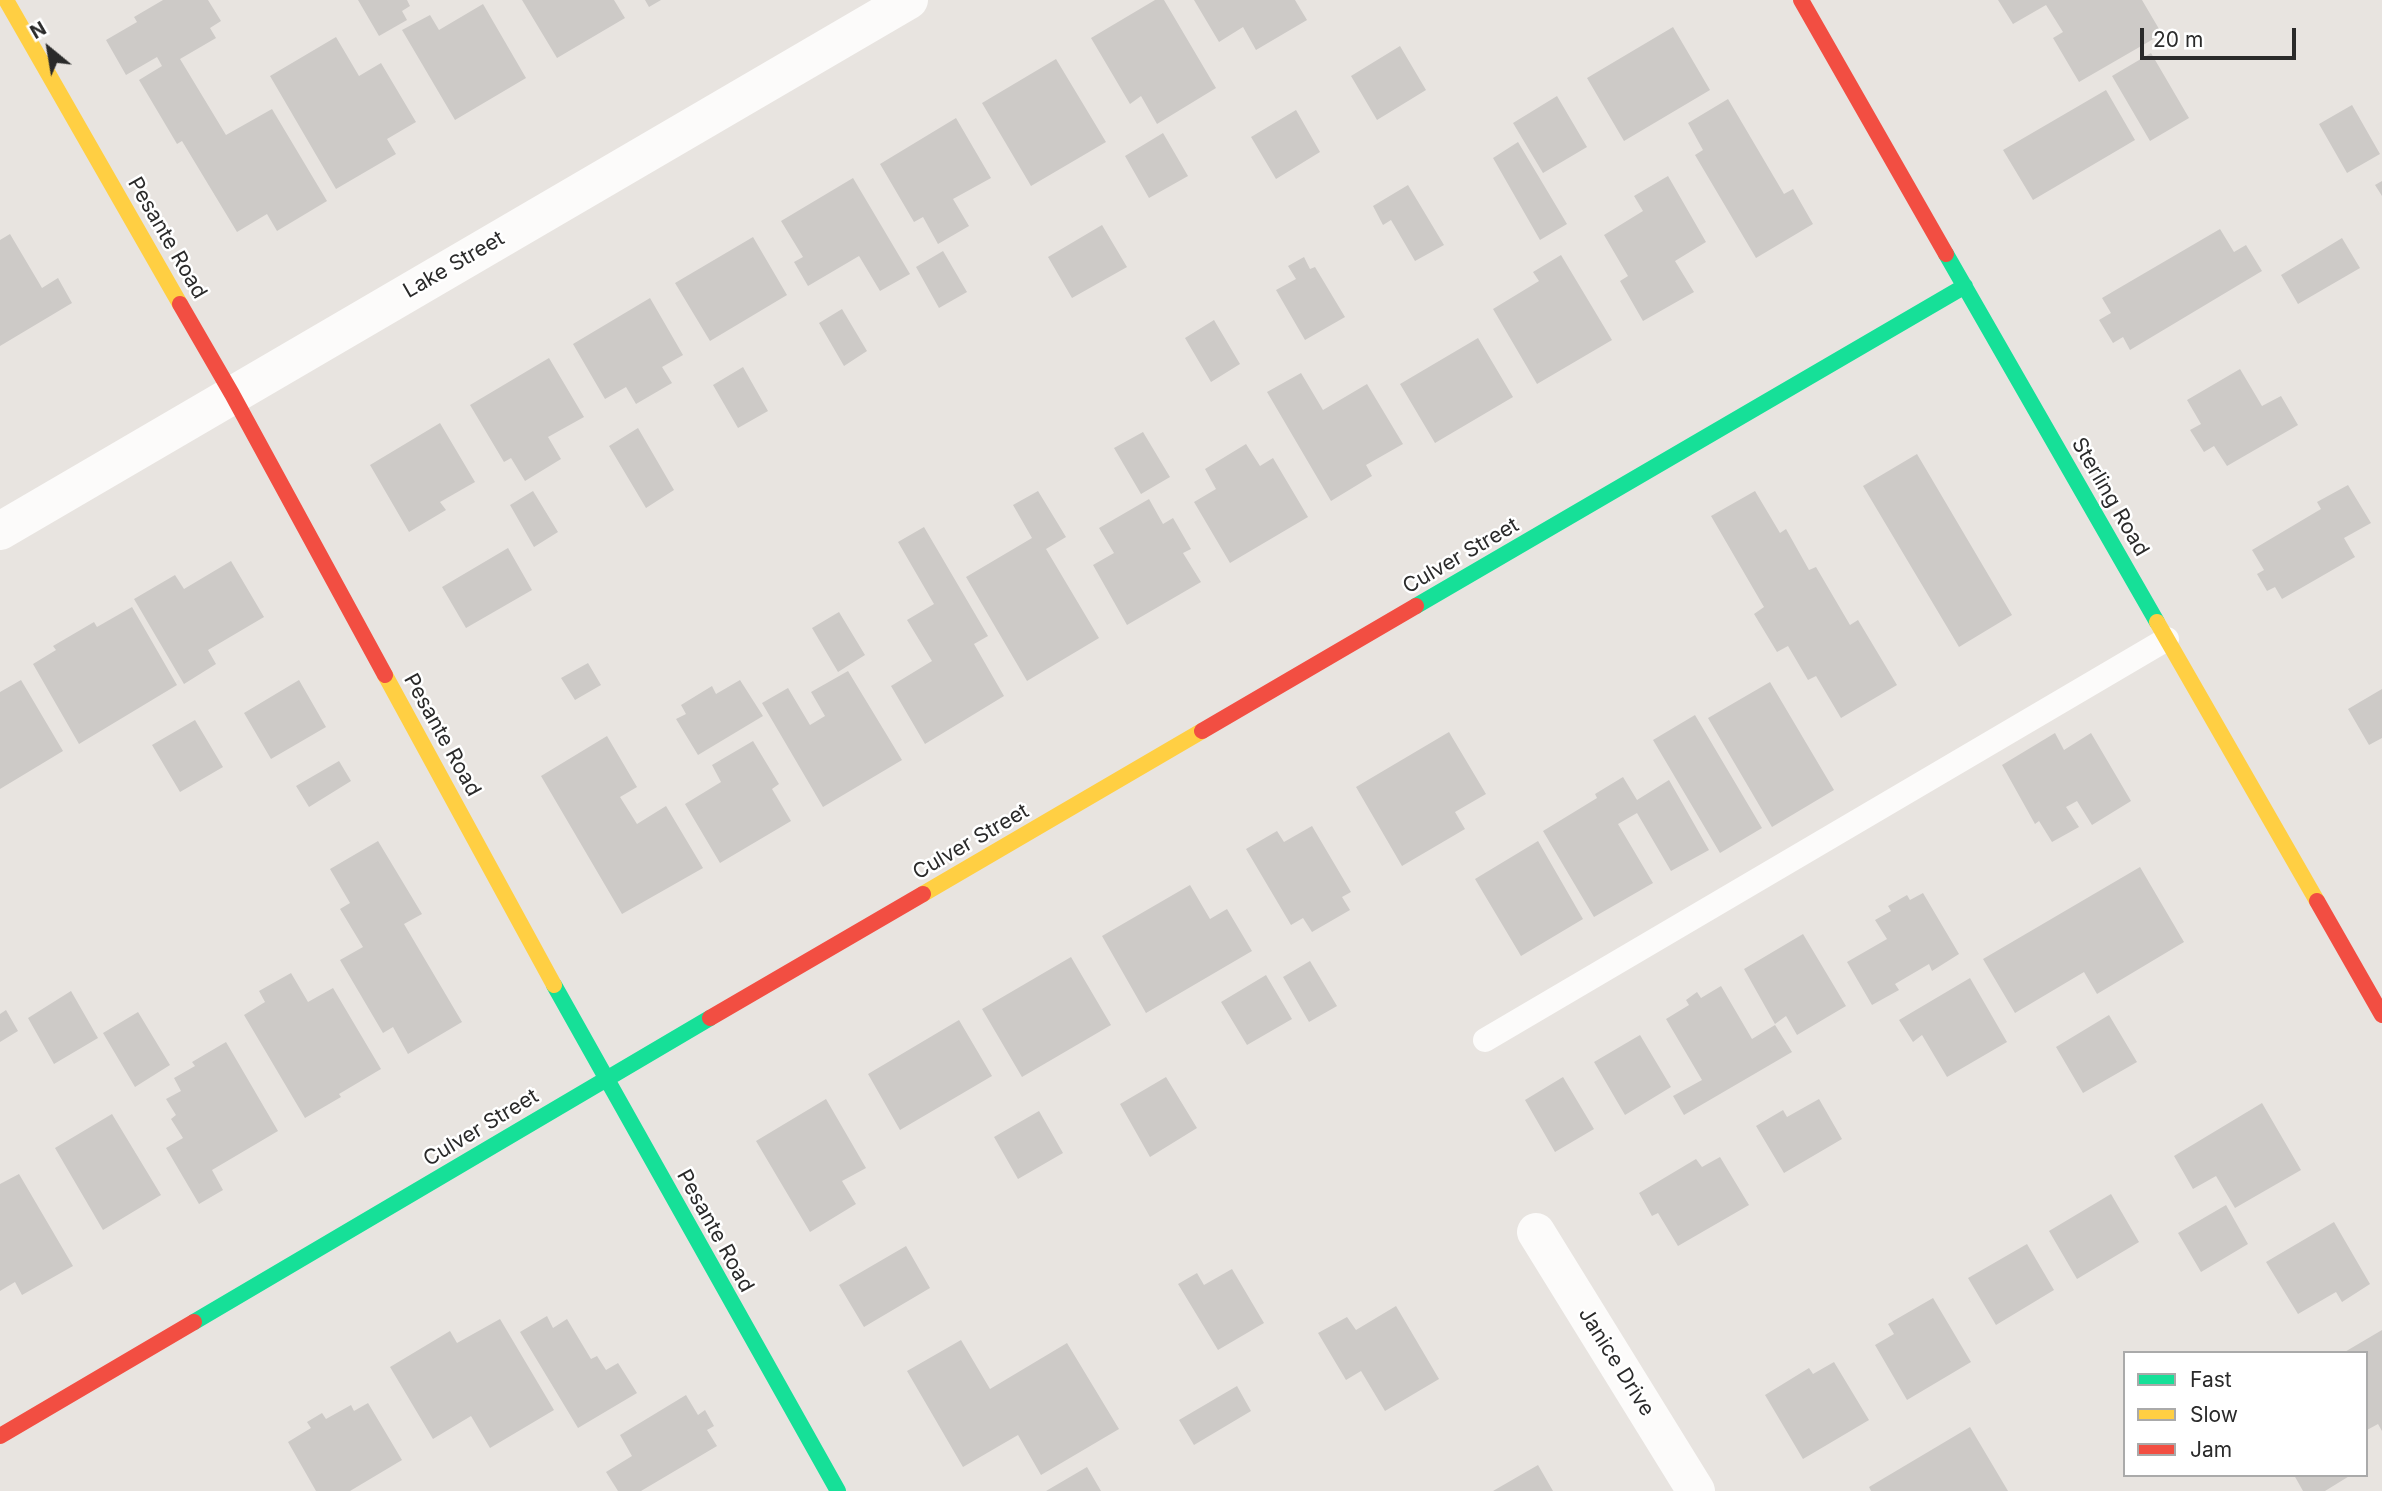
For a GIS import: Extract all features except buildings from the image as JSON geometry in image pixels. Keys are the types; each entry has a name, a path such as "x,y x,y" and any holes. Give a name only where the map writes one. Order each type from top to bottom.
{"street":[{"name":"Pesante Road","path":"6,0 232,394 605,1079 838,1491"},
{"name":"Lake Street","path":"0,531 909,0"},
{"name":"Sterling Road","path":"1801,0 2382,1015"},
{"name":"Culver Street","path":"0,1436 605,1079 1965,286"},
{"name":"Janice Drive","path":"1536,1232 1696,1491"}],"lane":[{"path":"1485,1040 2167,639"}],"traffic: fast":[{"path":"1946,254 2157,622"},
{"path":"1416,606 1965,286"},
{"path":"554,985 838,1491"},
{"path":"194,1322 710,1018"}],"traffic: slow":[{"path":"6,0 180,304"},
{"path":"2157,622 2317,901"},
{"path":"385,675 554,985"},
{"path":"923,894 1202,731"}],"traffic: jam":[{"path":"1801,0 1946,254"},
{"path":"180,304 385,675"},
{"path":"1202,731 1416,606"},
{"path":"710,1018 923,894"},
{"path":"2317,901 2382,1015"},
{"path":"0,1436 194,1322"}]}
